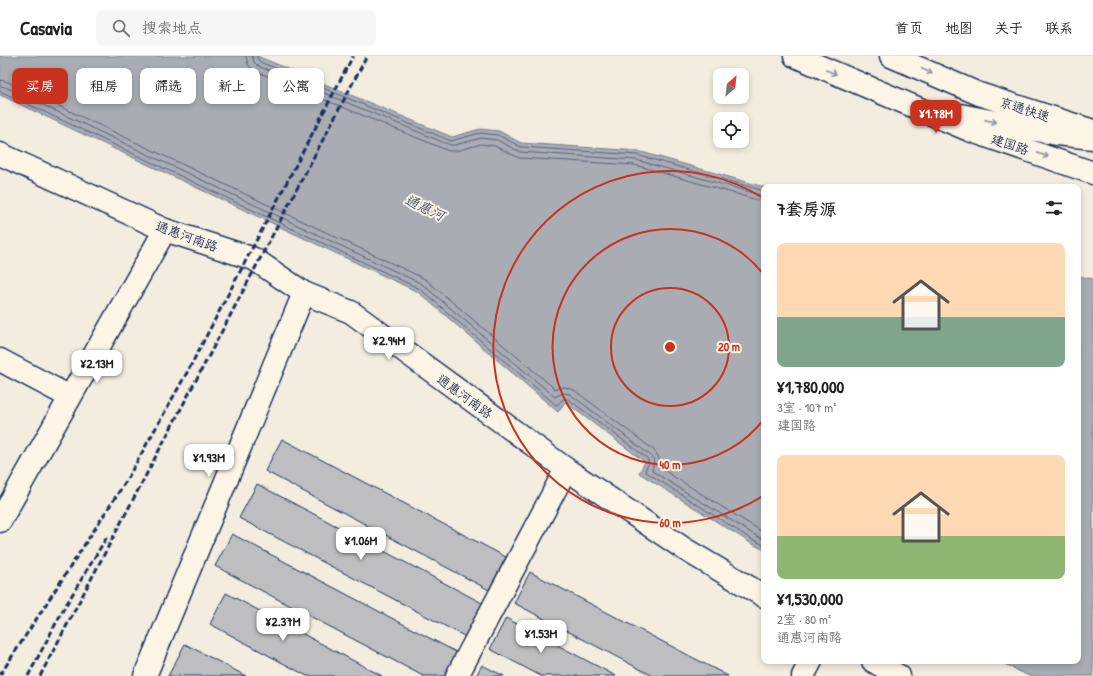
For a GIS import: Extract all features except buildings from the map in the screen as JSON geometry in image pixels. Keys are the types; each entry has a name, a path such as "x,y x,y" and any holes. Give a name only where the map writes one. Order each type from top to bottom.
{"main road":[{"name":"建国路","path":"795,56 969,130 1093,173"},
{"name":"京通快速","path":"891,56 979,94 1093,131"},
{"path":"911,106 1057,134 1093,138"},
{"name":"通惠河南路","path":"0,154 165,230 254,259 304,293 351,312 566,469 686,550 761,594"},
{"path":"0,521 165,230"},
{"path":"146,676 304,293"},
{"path":"0,360 70,396"},
{"path":"457,676 566,469"},
{"path":"803,676 809,664"},
{"path":"879,664 899,676"}],"water":[{"name":"通惠河","path":"0,56 257,56 286,68 268,68 268,104 324,104 324,84 452,137 480,129 499,131 521,143 638,151 761,186 761,548 639,473 645,462 565,402 558,412 418,292 19,104 68,104 68,68 12,68 12,101 0,95"},
{"path":"1081,277 1093,279 1093,676 1029,676 1004,664 1081,664"}],"railway":[{"path":"0,675 126,481 189,369 353,56"},
{"path":"40,676 367,56"},
{"path":"28,676 63,610 108,535"}]}
